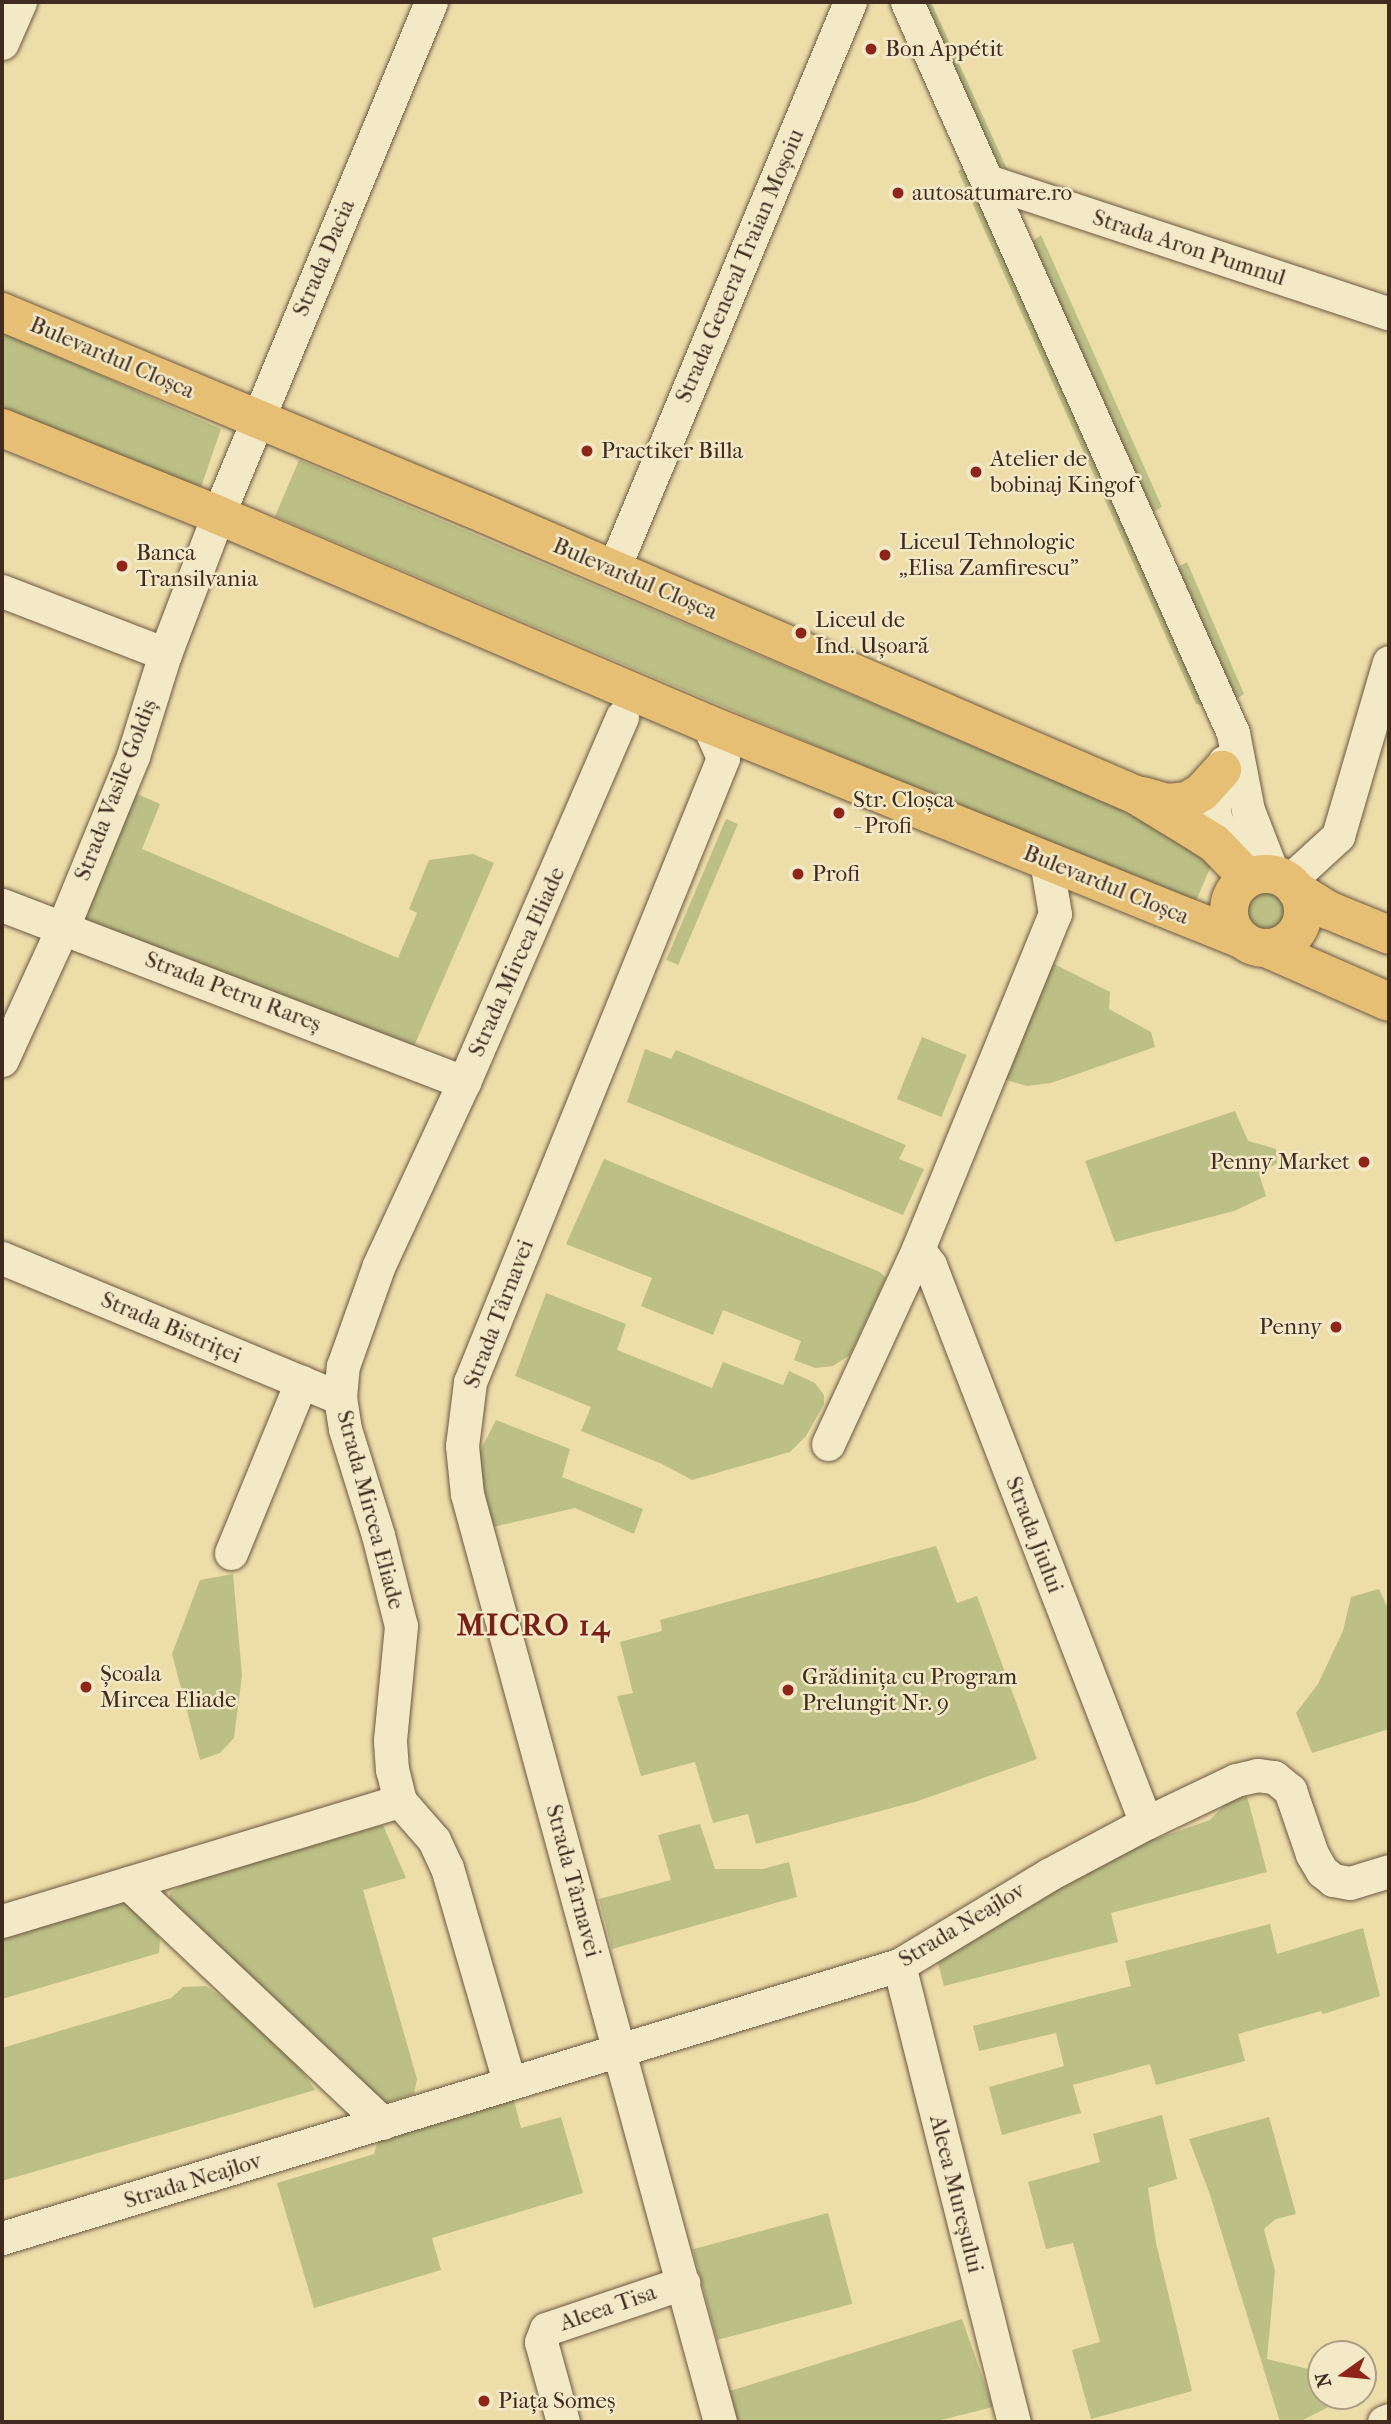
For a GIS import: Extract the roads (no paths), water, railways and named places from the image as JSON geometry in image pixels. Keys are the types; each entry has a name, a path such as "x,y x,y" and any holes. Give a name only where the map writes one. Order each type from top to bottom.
{"main road":[{"name":"Bulevardul Cloșca","path":"2,312 258,418 1136,795 1328,910 1389,935"},
{"name":"Bulevardul Cloșca","path":"2,428 218,515 708,724 1253,944 1389,1002"},
{"path":"1136,795 1168,803 1187,801 1202,792 1222,770"},
{"path":"1276,881 1302,902 1299,928 1291,939 1279,946 1253,944 1228,914 1230,900 1236,888 1276,881"}],"street":[{"path":"2,44 20,2"},
{"name":"Strada Dacia","path":"218,515 431,2"},
{"name":"Strada General Traian Moșoiu","path":"613,570 850,2"},
{"path":"908,2 1233,733 1248,810 1276,881"},
{"name":"Strada Aron Pumnul","path":"988,181 1389,314"},
{"name":"Strada Vasile Goldiș","path":"2,1060 63,927 133,757 164,654 218,515"},
{"path":"2,592 164,654"},
{"path":"1276,881 1338,836 1389,662"},
{"name":"Strada Mircea Eliade","path":"400,1801 390,1740 401,1626 379,1535 345,1429 340,1398 344,1366 379,1265 464,1082 622,717"},
{"name":"Strada Târnavei","path":"619,2050 467,1494 462,1446 470,1382 723,758 708,724"},
{"path":"1233,733 1214,805 1215,818 1276,881"},
{"path":"828,1444 918,1249 1055,914 1046,861"},
{"name":"Strada Petru Rareș","path":"2,905 464,1082"},
{"name":"Strada Jiului","path":"918,1249 930,1265 1146,1823"},
{"name":"Strada Bistriței","path":"2,1258 340,1398"},
{"path":"231,1553 300,1382"},
{"name":"Strada Neajlov","path":"2,2238 383,2123 509,2081 899,1965 1048,1875 1146,1823 1236,1780 1256,1775 1274,1776 1290,1790 1312,1854 1322,1871 1333,1880 1350,1883 1389,1871"},
{"path":"2,1921 400,1801 434,1840 447,1868 509,2081"},
{"path":"128,1883 383,2123"},
{"name":"Aleea Mureșului","path":"899,1965 1014,2422"},
{"name":"Aleea Tisa","path":"619,2050 720,2422"},
{"name":"Aleea Tisa","path":"563,2422 541,2342 546,2329 683,2283"},
{"path":"1384,2422 1389,2420"}],"place":[{"name":"Bon Appétit","path":"871,49"},
{"name":"autosatumare.ro","path":"898,193"},
{"name":"Practiker Billa","path":"587,451"},
{"name":"Atelier de bobinaj Kingof","path":"976,472"},
{"name":"Liceul Tehnologic „Elisa Zamfirescu”","path":"885,555"},
{"name":"Banca Transilvania","path":"122,566"},
{"name":"Liceul de Ind. Ușoară","path":"801,633"},
{"name":"Str. Cloșca - Profi","path":"839,813"},
{"name":"Profi","path":"798,874"},
{"name":"Penny Market","path":"1364,1162"},
{"name":"Penny","path":"1336,1327"},
{"name":"Școala Mircea Eliade","path":"86,1687"},
{"name":"Grădinița cu Program Prelungit Nr. 9","path":"788,1690"},
{"name":"Piața Someș","path":"484,2401"}],"district":[{"name":"MICRO 14","path":"534,1626"}]}
